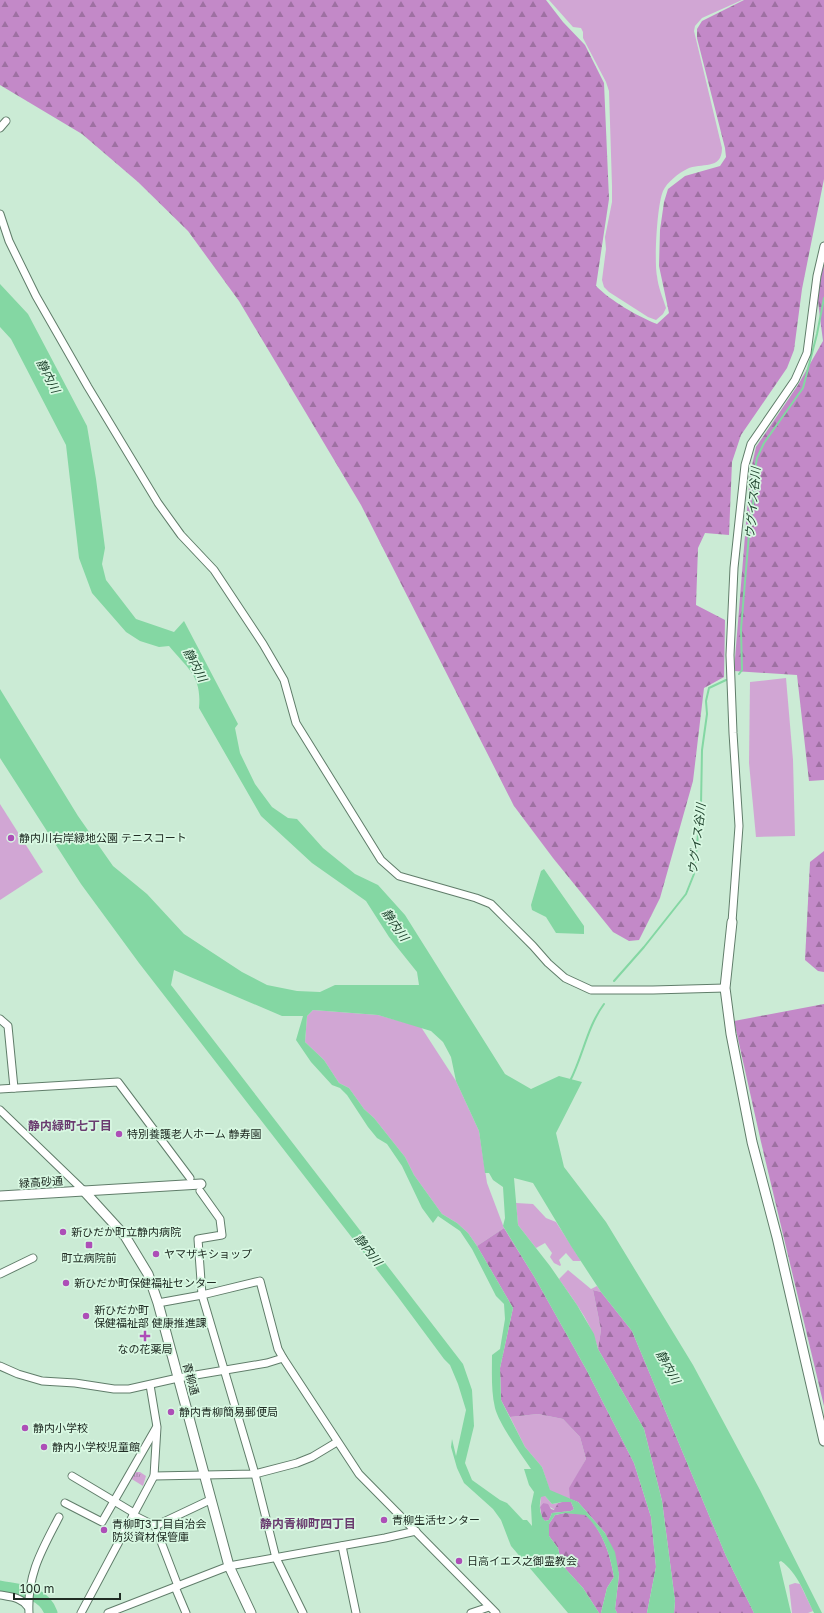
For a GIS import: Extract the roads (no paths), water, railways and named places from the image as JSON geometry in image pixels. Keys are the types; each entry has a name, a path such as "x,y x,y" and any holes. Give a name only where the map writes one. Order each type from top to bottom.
{"street":[{"path":"0,128 6,121"},
{"path":"0,214 9,241 36,296 88,387 158,503 181,535 214,570 263,644 284,680 296,723 381,860 399,876 476,898 491,904 548,963 565,978 591,990 725,988"},
{"path":"824,246 817,276 807,353 795,380 751,444 745,465 734,568 730,655 739,826 732,922 725,988 731,1034 752,1142 778,1237 824,1441"},
{"path":"0,1019 8,1026 14,1088"},
{"path":"0,1089 118,1082 190,1178"},
{"path":"0,1110 84,1191"},
{"path":"201,1187 220,1219 222,1236 198,1238 202,1296 255,1474 276,1558 303,1613"},
{"name":"緑高砂通","path":"0,1196 84,1191 201,1187"},
{"name":"青柳通","path":"84,1191 125,1236 148,1274 158,1303 229,1566 251,1613"},
{"path":"0,1274 33,1258"},
{"path":"158,1303 202,1296 260,1282 278,1349 337,1442 360,1474 496,1613"},
{"path":"0,1366 18,1374 50,1382 75,1383 114,1389 129,1389 178,1378 267,1363 283,1358"},
{"path":"81,1613 154,1476 157,1427 150,1384"},
{"path":"65,1503 102,1522 157,1427"},
{"path":"154,1476 255,1474 297,1463 312,1457 337,1442"},
{"path":"72,1476 155,1526 186,1613"},
{"path":"155,1526 210,1500"},
{"path":"29,1606 30,1587 44,1545 59,1517"},
{"path":"110,1613 229,1566 416,1531"},
{"path":"342,1546 356,1613"},
{"path":"0,1595 20,1599 29,1606"},
{"path":"471,1613 489,1607"}],"water":[{"name":"静内川","path":"0,284 28,314 87,426 105,548 102,564 106,580 136,619 174,632 184,621 238,724 235,728 240,753 255,784 272,807 288,818 297,819 323,848 355,874 378,885 405,915 505,1074 531,1089 559,1076 582,1082 556,1133 564,1167 606,1222 693,1365 760,1490 822,1613 814,1613 797,1578 781,1561 779,1562 791,1613 754,1613 726,1556 632,1331 601,1292 533,1183 514,1178 518,1225 550,1266 577,1305 594,1334 598,1349 644,1429 662,1501 675,1601 674,1613 647,1613 656,1567 651,1517 634,1463 586,1369 535,1278 503,1226 505,1218 503,1187 493,1180 489,1173 485,1173 479,1131 456,1081 451,1057 443,1042 431,1031 378,1015 313,1010 307,1016 305,1042 324,1060 339,1083 349,1088 364,1109 374,1118 405,1157 414,1175 442,1214 457,1223 468,1233 513,1308 500,1368 501,1400 525,1447 542,1467 550,1490 578,1502 605,1533 615,1552 619,1574 615,1609 617,1613 601,1613 607,1588 614,1577 605,1543 597,1528 585,1515 565,1513 555,1515 549,1524 549,1536 558,1548 562,1565 583,1588 599,1613 568,1613 511,1546 501,1520 493,1509 464,1483 457,1468 451,1447 452,1439 456,1456 466,1410 450,1365 139,963 81,884 0,758 0,689 78,816 113,866 147,894 184,934 242,972 267,985 297,991 320,992 335,985 419,985 417,972 389,937 366,901 312,863 261,816 199,708 196,680 188,667 169,646 159,647 140,641 126,632 92,593 79,558 66,445 11,339 0,327","holes":["174,970 282,1016 303,1016 296,1040 311,1062 332,1085 340,1088 347,1095 368,1127 377,1138 387,1144 402,1166 422,1208 433,1223 438,1216 460,1231 472,1249 496,1296 504,1304 505,1319 500,1349 492,1355 493,1395 497,1415 531,1469 524,1469 529,1485 534,1492 531,1506 532,1526 527,1520 523,1520 507,1503 500,1500 472,1480 465,1463 474,1426 472,1390 463,1364 171,985","545,1496 552,1504 571,1502 574,1509 571,1511 552,1513 549,1520 545,1521 540,1506 541,1497"]},
{"path":"544,869 584,926 584,934 556,933 546,917 532,910 531,905 541,871"},
{"path":"15,1586 40,1593 48,1600 55,1613 47,1613 42,1604 29,1596 13,1592"}],"waterway":[{"name":"ウグイス谷川","path":"739,674 742,670 741,629 749,534 753,509 754,475 757,458 764,443 803,388 817,334 824,298"},
{"name":"ウグイス谷川","path":"614,981 644,947 686,894 694,874 701,805 702,750 707,714 706,701 709,688 726,680"},
{"name":"ウグイス谷川","path":"570,1081 593,1022 604,1004"},
{"path":"0,1587 23,1591 37,1596 47,1606 51,1613"}],"place":[{"name":"静内川右岸緑地公園 テニスコート","path":"11,838"},
{"name":"特別養護老人ホーム 静寿園","path":"119,1134"},
{"name":"新ひだか町立静内病院","path":"63,1232"},
{"name":"町立病院前","path":"89,1245"},
{"name":"ヤマザキショップ","path":"156,1254"},
{"name":"新ひだか町保健福祉センター","path":"66,1283"},
{"name":"新ひだか町 保健福祉部 健康推進課","path":"86,1316"},
{"name":"なの花薬局","path":"145,1336"},
{"name":"静内青柳簡易郵便局","path":"171,1412"},
{"name":"静内小学校","path":"25,1428"},
{"name":"静内小学校児童館","path":"44,1447"},
{"name":"青柳生活センター","path":"384,1520"},
{"name":"青柳町3丁目自治会 防災資材保管庫","path":"104,1530"},
{"name":"日高イエス之御霊教会","path":"459,1561"}],"district":[{"name":"静内緑町七丁目","path":"70,1126"},
{"name":"静内青柳町四丁目","path":"308,1524"}]}
